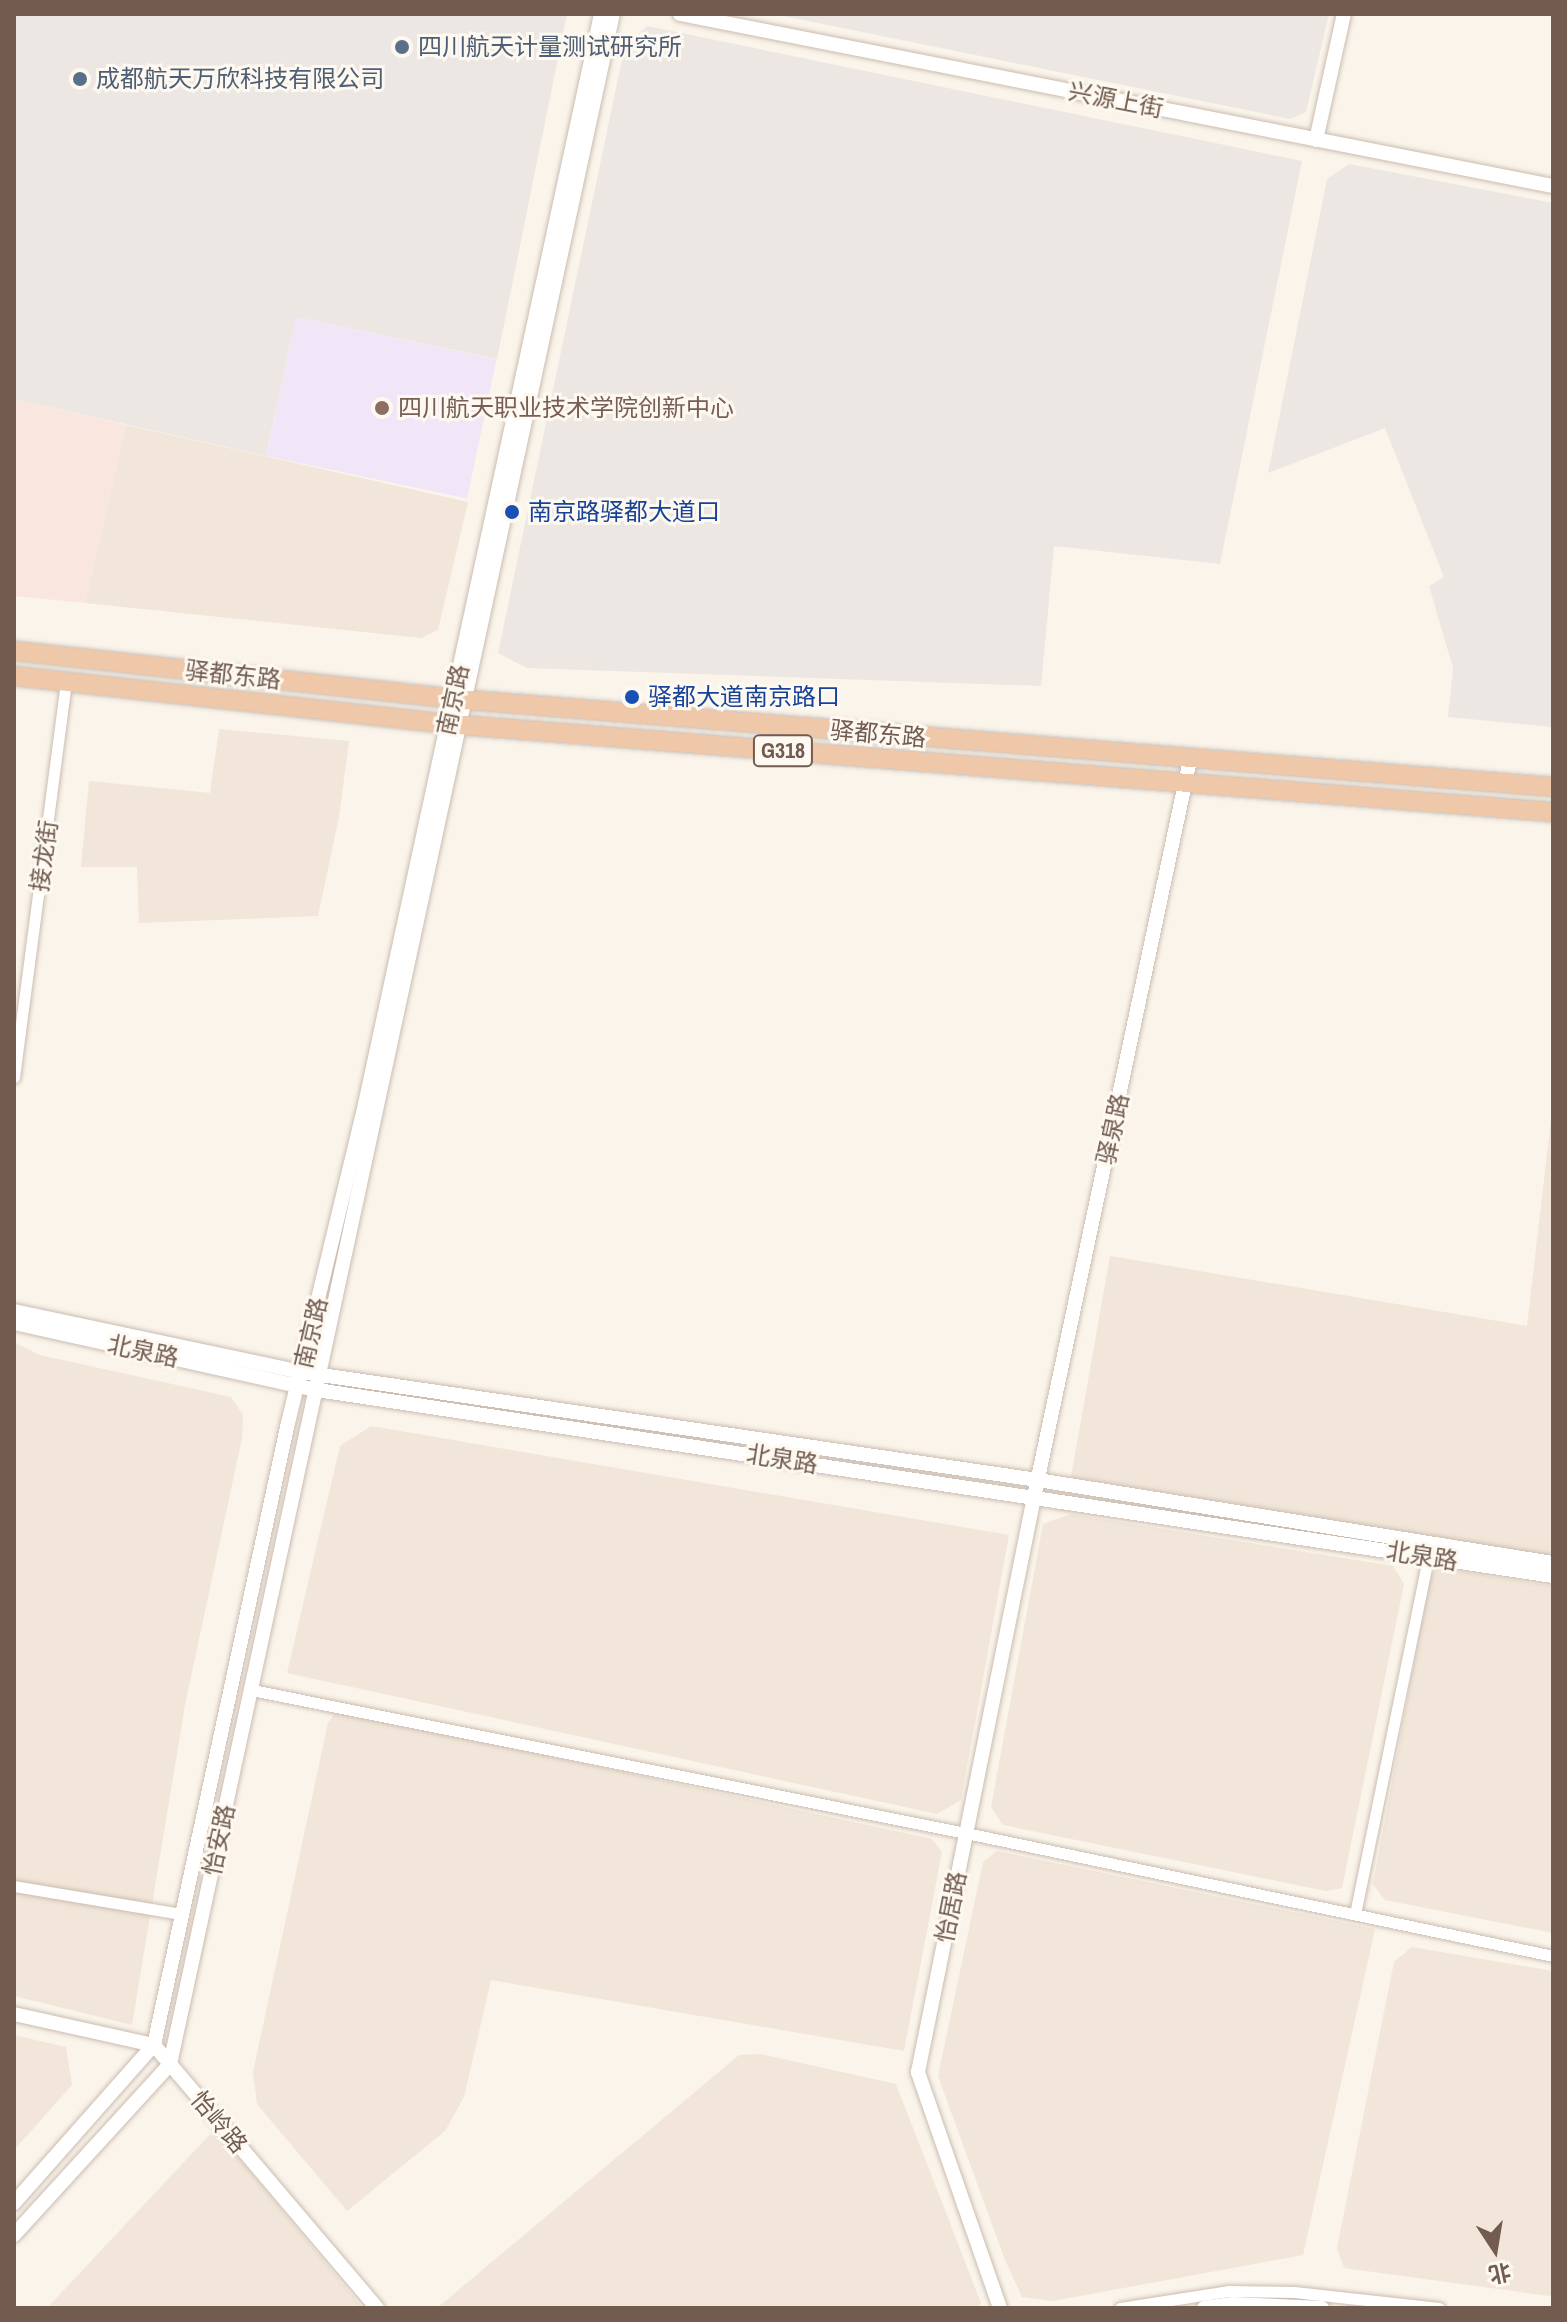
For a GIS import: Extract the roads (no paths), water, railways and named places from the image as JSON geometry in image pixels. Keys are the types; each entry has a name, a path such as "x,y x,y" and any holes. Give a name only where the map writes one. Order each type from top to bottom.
{"highway":[{"name":"驿都东路","path":"14,651 460,700 1553,787"},
{"name":"驿都东路","path":"14,676 454,725 1553,812"}],"street":[{"name":"南京路","path":"300,1379 460,700 601,14"},
{"path":"460,700 613,14"},
{"name":"兴源上街","path":"680,14 1553,186"},
{"path":"1316,140 1344,14"},
{"name":"接龙街","path":"14,1077 66,682"},
{"name":"怡安路","path":"170,2064 318,1382 454,725"},
{"name":"驿泉路","path":"1034,1497 1190,760"},
{"name":"北泉路","path":"14,1311 300,1379"},
{"name":"北泉路","path":"14,1323 300,1379 1034,1497 1430,1551 1553,1563"},
{"name":"怡安路","path":"14,2203 154,2045 300,1379"},
{"name":"北泉路","path":"318,1382 1038,1480 1553,1576"},
{"name":"怡居路","path":"1000,2308 918,2072 1034,1497"},
{"path":"1355,1914 1430,1551"},
{"path":"252,1690 966,1833 1553,1956"},
{"path":"14,1886 182,1914"},
{"path":"14,2014 154,2045"},
{"name":"怡岭路","path":"154,2045 377,2308"},
{"path":"14,2235 170,2064"},
{"path":"1120,2308 1241,2291 1294,2292 1439,2308"},
{"path":"1204,2308 1247,2304 1322,2308"}],"place":[{"name":"四川航天计量测试研究所","path":"402,47"},
{"name":"成都航天万欣科技有限公司","path":"80,79"},
{"name":"四川航天职业技术学院创新中心","path":"382,408"},
{"name":"南京路驿都大道口","path":"512,512"},
{"name":"驿都大道南京路口","path":"632,697"}]}
